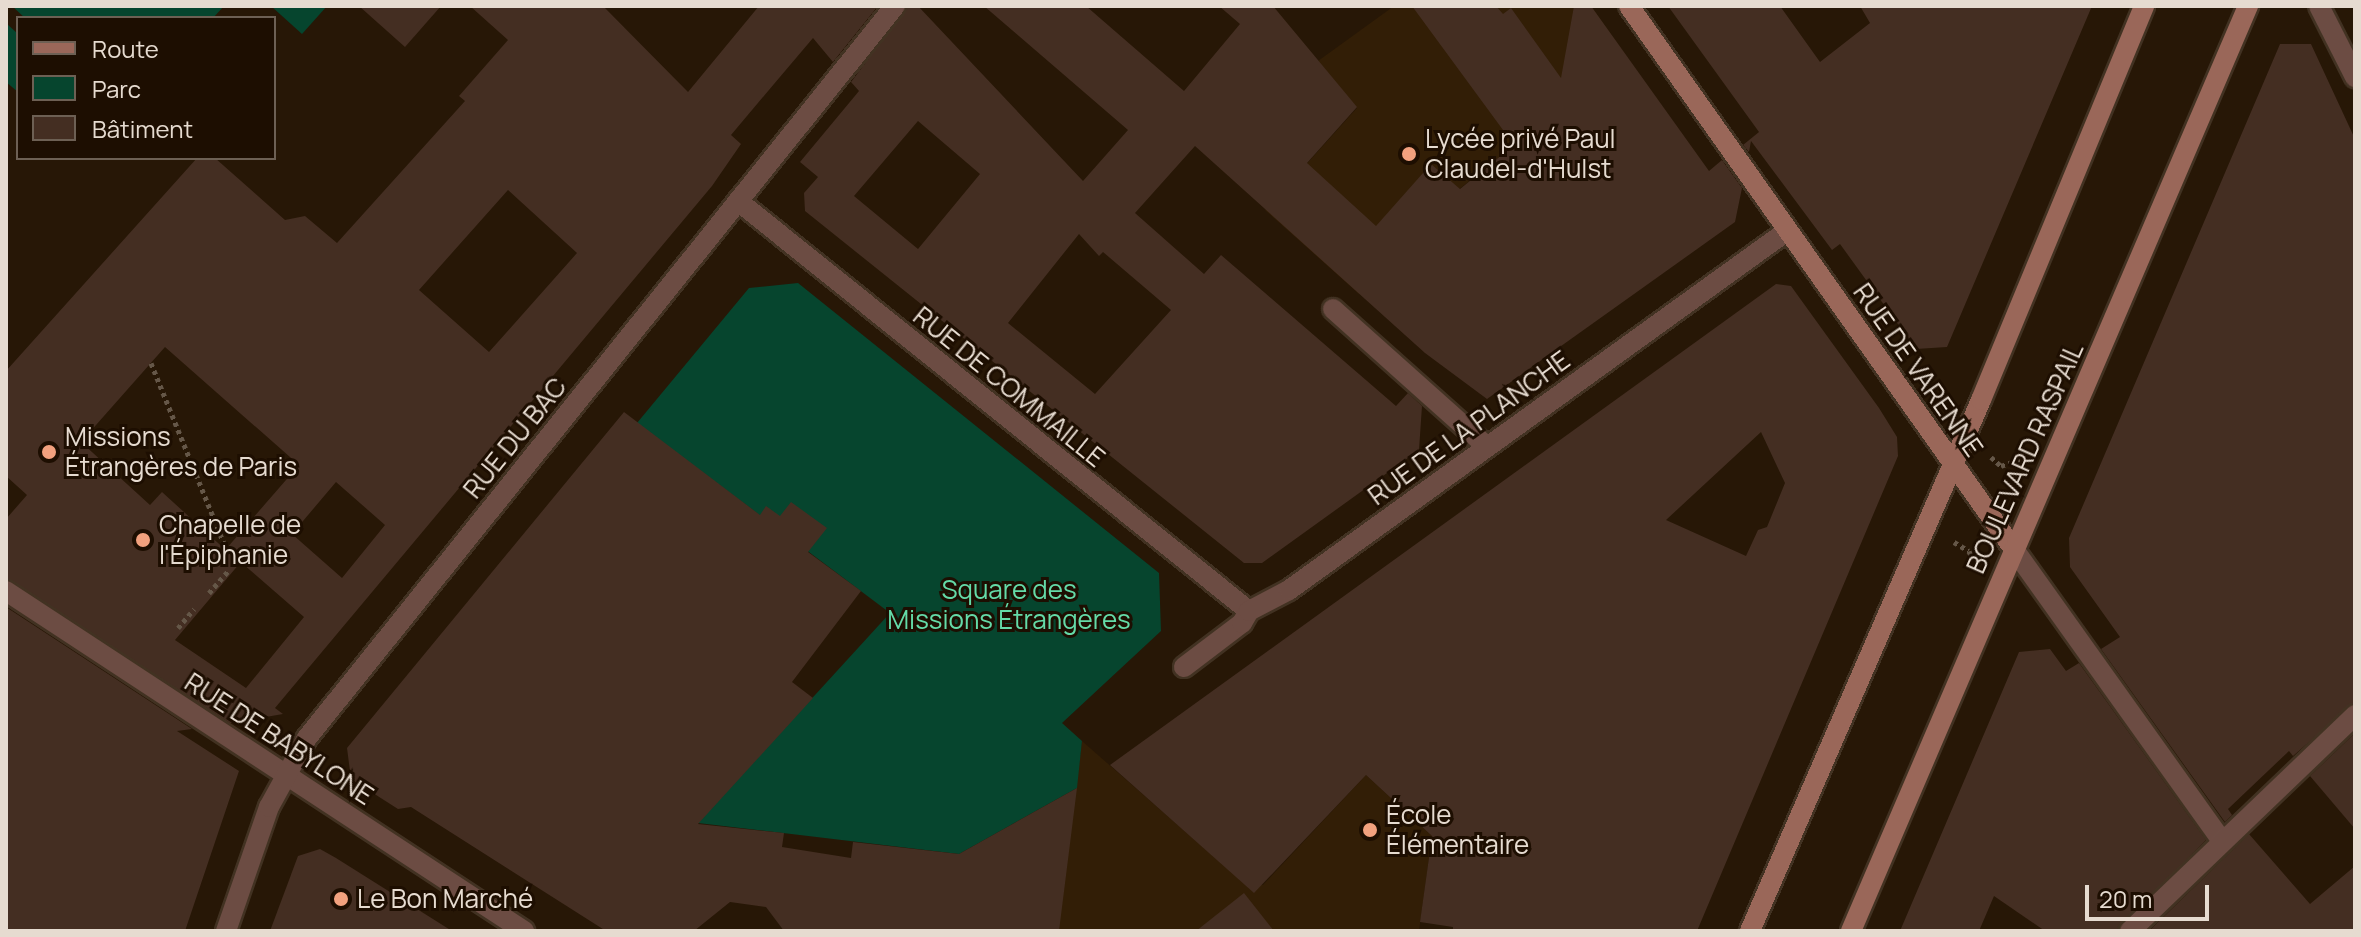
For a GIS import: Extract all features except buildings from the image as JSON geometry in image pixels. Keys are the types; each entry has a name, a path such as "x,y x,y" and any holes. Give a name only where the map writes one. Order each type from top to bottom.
{"main road":[{"name":"RUE DE VARENNE","path":"1629,6 2013,548"},
{"path":"1750,931 1953,464 2144,6"},
{"name":"BOULEVARD RASPAIL","path":"1851,931 2248,6"}],"street":[{"name":"RUE DU BAC","path":"226,931 284,774 307,738 895,6"},
{"path":"2319,6 2355,77"},
{"name":"RUE DE COMMAILLE","path":"738,201 1249,611"},
{"name":"RUE DE LA PLANCHE","path":"1184,667 1242,623 1249,611 1289,590 1787,231"},
{"path":"1333,309 1486,446"},
{"name":"RUE DE VARENNE","path":"2013,548 2222,841"},
{"name":"RUE DE BABYLONE","path":"6,591 524,931"},
{"path":"2130,931 2355,715"}],"path":[{"path":"151,363 226,549"},
{"path":"1987,453 2001,466 2025,458"},
{"path":"1941,539 1969,551 1977,569"},
{"path":"209,593 228,571"},
{"path":"178,628 194,609"}],"shaded area":[{"name":"Lycée privé Paul Claudel-d'Hulst","path":"1394,6 1591,6 1626,56 1443,202 1359,294 1265,210 1357,108 1318,61"},
{"name":"École Élémentaire","path":"1082,741 1245,884 1263,885 1366,775 1432,836 1419,931 1058,931"}],"green space":[{"path":"12,6 224,6 215,16 23,16"},
{"path":"271,6 327,6 302,34"},
{"path":"6,23 16,32 16,90 6,82"},
{"name":"Square des Missions Étrangères","path":"798,283 1159,573 1161,631 1062,723 1082,741 1077,788 959,854 698,823 890,613 637,423 749,288"}],"place":[{"name":"Lycée privé Paul Claudel-d'Hulst","path":"1409,154"},
{"name":"Missions Étrangères de Paris","path":"49,452"},
{"name":"Chapelle de l'Épiphanie","path":"143,540"},
{"name":"École Élémentaire","path":"1370,830"},
{"name":"Le Bon Marché","path":"341,899"}]}
